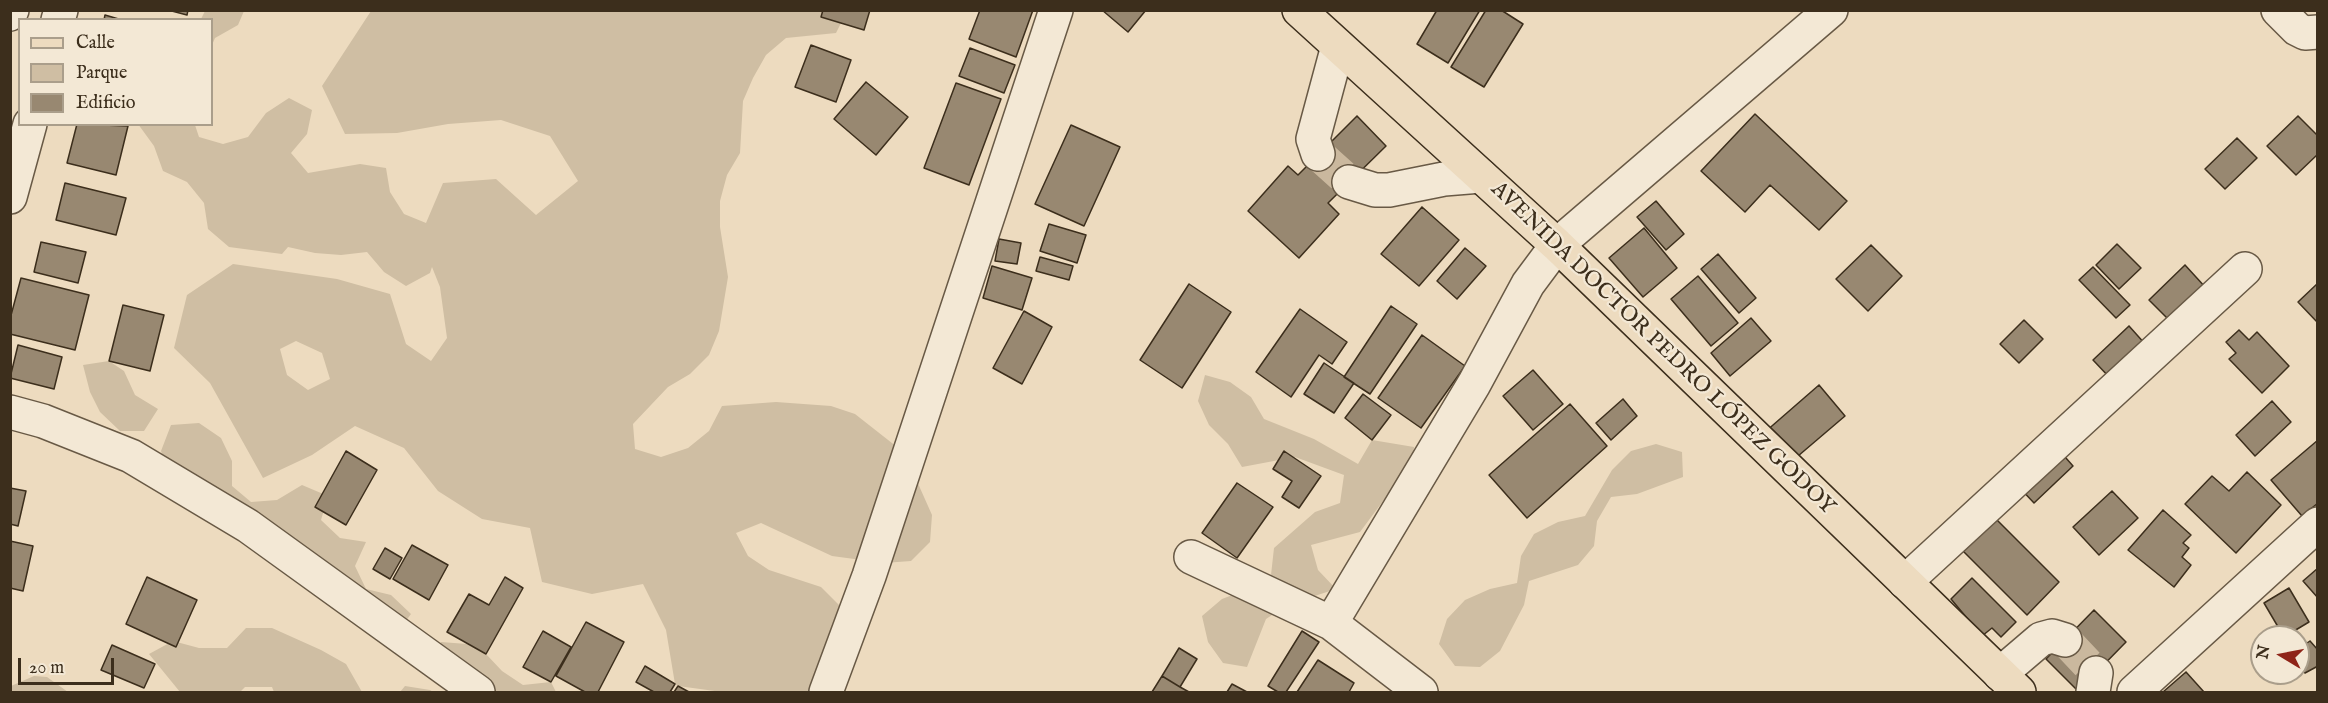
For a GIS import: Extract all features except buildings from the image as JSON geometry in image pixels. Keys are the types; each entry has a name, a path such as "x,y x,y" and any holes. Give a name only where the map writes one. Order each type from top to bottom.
{"main road":[{"name":"AVENIDA DOCTOR PEDRO LÓPEZ GODOY","path":"1299,10 1557,245 2009,683"}],"street":[{"path":"826,693 869,576 976,246 1056,10"},
{"path":"1331,623 1474,384 1528,284 1557,245 1831,10"},
{"path":"2278,10 2297,29 2305,33 2318,32"},
{"path":"1318,154 1313,139 1338,46"},
{"path":"10,197 29,126"},
{"path":"1349,182 1375,190 1389,190 1444,179 1481,176"},
{"path":"1905,582 2245,269"},
{"path":"10,412 43,421 131,456 238,520 478,693"},
{"path":"2134,693 2318,524"},
{"path":"1191,556 1331,623 1421,693"},
{"path":"2009,683 2041,639 2052,636 2065,640"}],"green space":[{"path":"205,10 244,11 238,25 215,38 213,43 213,18 201,18"},
{"path":"371,11 847,11 836,33 786,38 766,55 753,78 743,101 740,153 727,175 720,201 720,227 728,277 719,331 709,355 690,374 668,387 633,424 635,449 661,457 688,448 709,431 722,406 776,402 831,406 855,414 897,447 912,470 932,515 930,542 911,561 884,563 832,556 761,523 736,533 748,556 769,570 821,587 839,605 854,627 828,692 722,692 678,686 675,684 666,630 643,584 592,594 542,582 530,528 482,519 438,491 404,448 355,426 312,455 263,478 210,383 174,348 187,295 233,264 337,279 390,294 406,344 431,361 447,338 440,287 432,267 430,273 406,286 384,272 367,252 341,255 315,253 288,247 282,254 229,247 208,229 204,203 187,182 163,171 154,146 139,126 195,126 199,137 223,144 248,137 266,113 289,98 312,110 307,134 291,153 308,173 360,164 386,168 390,192 404,214 426,223 443,183 496,179 536,215 578,181 550,136 501,120 448,124 397,133 345,134 322,86","holes":["296,341 322,353 330,379 308,390 287,375 280,349"]},
{"path":"109,361 124,371 135,395 158,409 144,431 120,431 100,412 90,392 83,365"},
{"path":"1205,375 1230,382 1251,397 1264,419 1314,439 1358,464 1372,440 1414,447 1412,472 1392,489 1360,532 1311,545 1318,570 1336,589 1287,605 1266,619 1247,667 1223,663 1208,642 1202,616 1222,599 1248,589 1271,575 1274,548 1315,512 1340,503 1344,475 1295,457 1242,467 1228,444 1209,425 1198,401"},
{"path":"199,423 221,438 232,461 232,486 251,502 277,500 302,485 328,496 321,520 340,538 366,542 355,566 366,589 391,595 411,614 396,634 170,476 161,451 171,425"},
{"path":"1656,444 1682,452 1683,477 1637,494 1611,497 1597,521 1594,546 1578,565 1529,581 1524,605 1500,651 1480,667 1455,666 1439,644 1447,619 1465,600 1490,589 1517,583 1521,556 1534,534 1558,522 1585,516 1612,470 1631,451"},
{"path":"246,628 272,628 321,650 346,664 362,692 274,692 272,687 245,687 240,692 180,692 149,654 173,641 199,648 227,648"},
{"path":"441,642 467,644 486,654 502,671 523,685 551,682 556,692 477,692 430,667"},
{"path":"34,676 47,677 68,692 11,692 11,686"},
{"path":"405,686 430,690 433,692 400,692"}],"tunnel":[{"path":"1318,154 1349,182"},
{"path":"2065,640 2096,673"}]}
